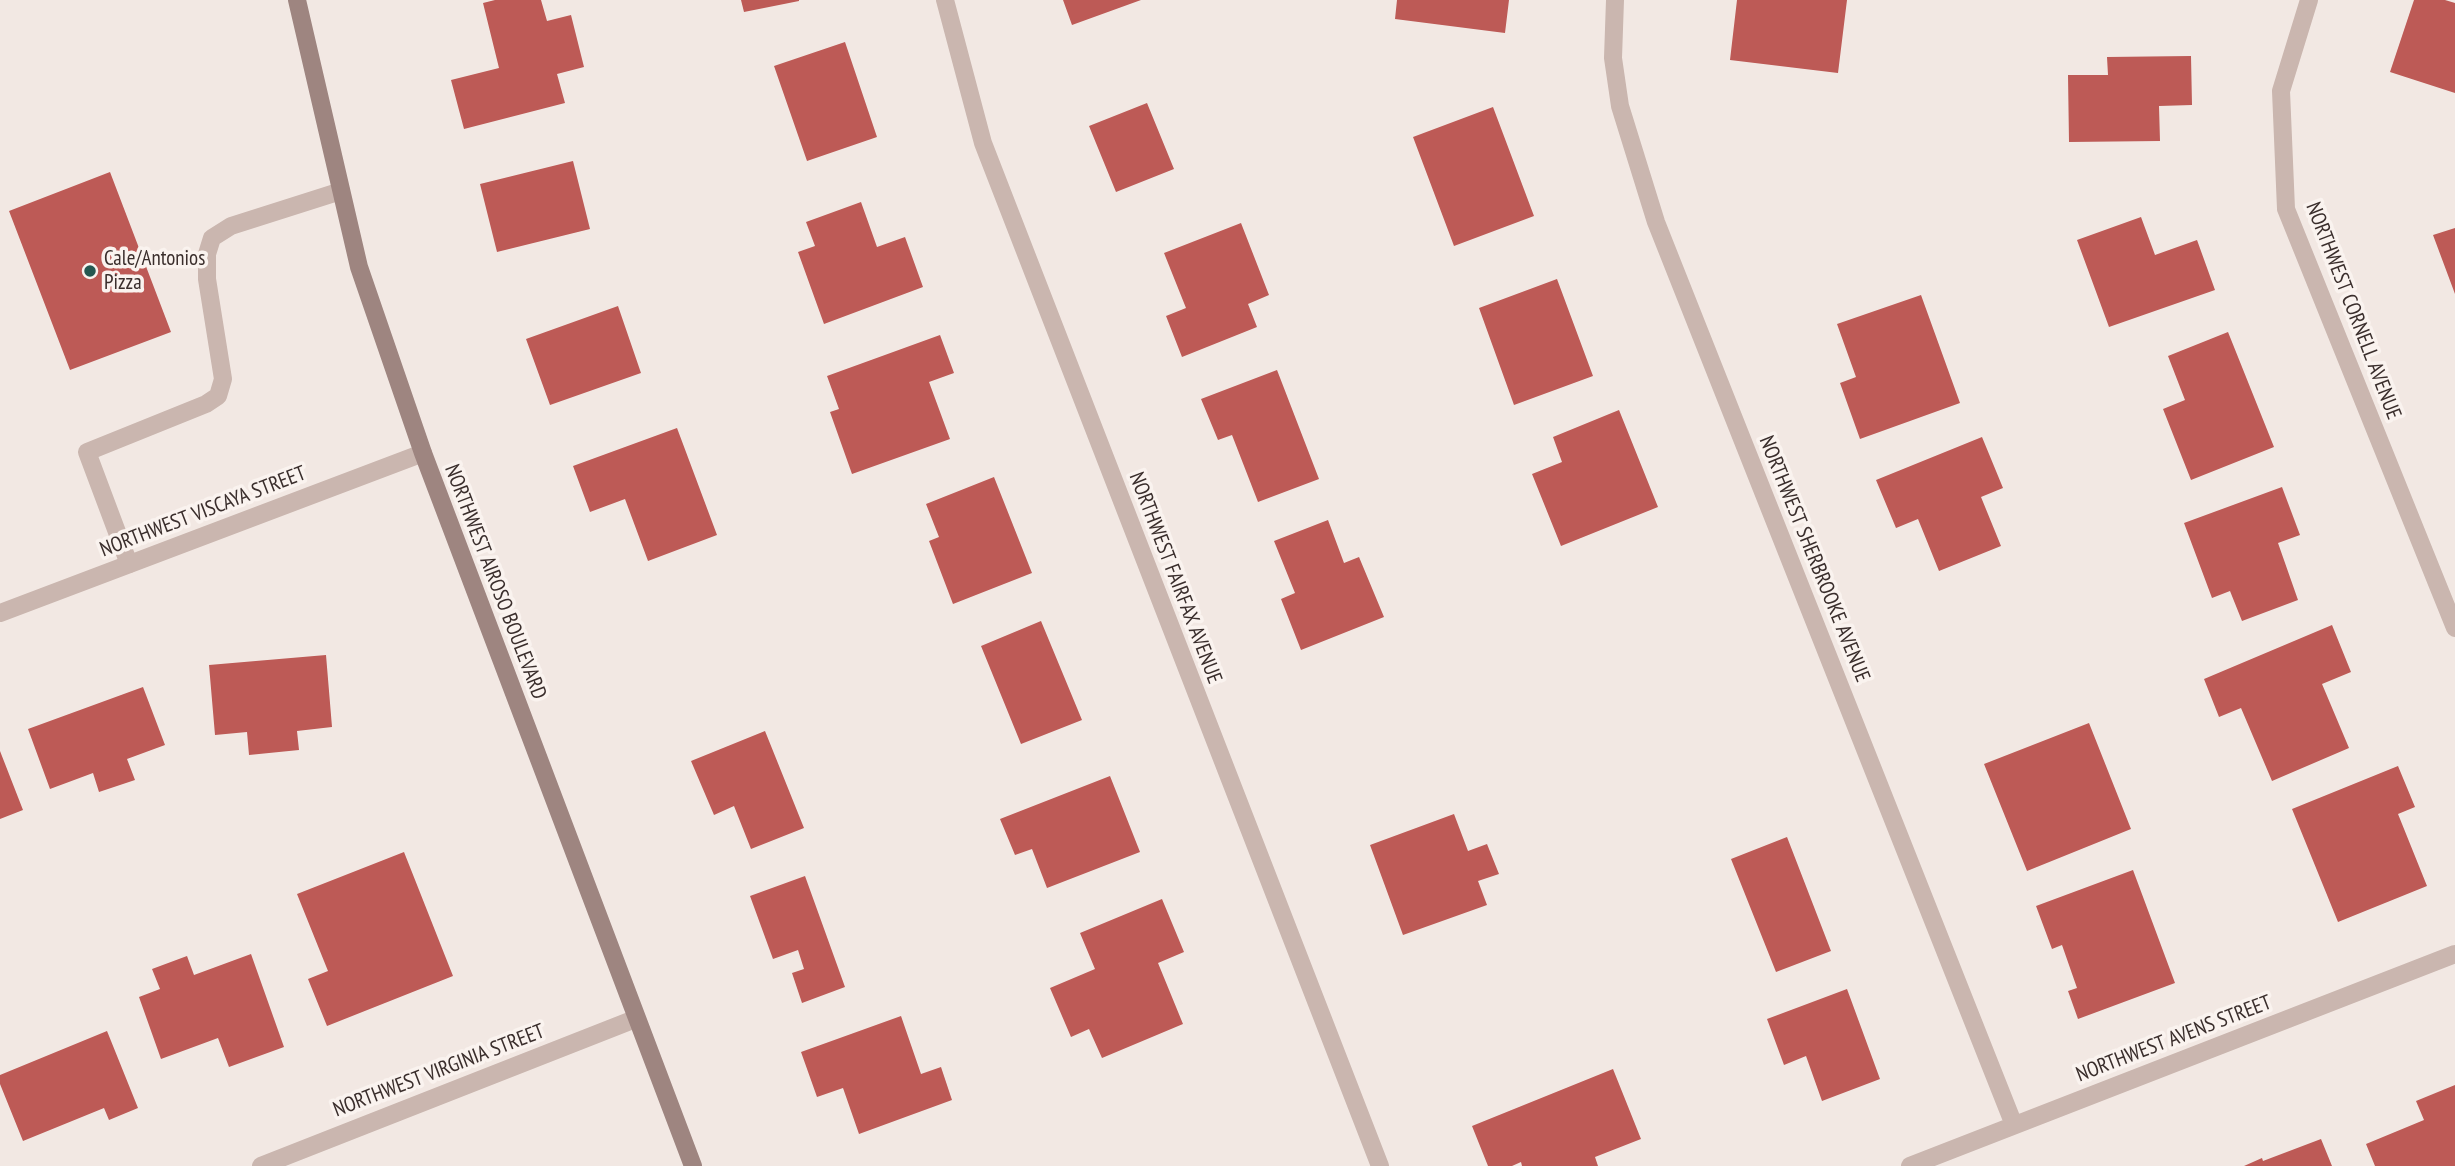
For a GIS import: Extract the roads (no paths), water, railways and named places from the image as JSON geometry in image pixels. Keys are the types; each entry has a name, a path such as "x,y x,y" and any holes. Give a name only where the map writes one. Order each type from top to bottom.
{"main road":[{"name":"NORTHWEST AIROSO BOULEVARD","path":"297,0 359,267 423,453 635,1019 693,1166"}],"street":[{"name":"NORTHWEST FAIRFAX AVENUE","path":"945,0 983,143 1380,1166"},
{"name":"NORTHWEST SHERBROOKE AVENUE","path":"1615,0 1613,58 1620,106 1652,209 2014,1125"},
{"name":"NORTHWEST CORNELL AVENUE","path":"2309,0 2281,92 2286,209 2455,628"},
{"path":"129,564 87,452 206,404 218,396 223,379 207,279 207,254 212,237 231,226 341,191"},
{"name":"NORTHWEST VISCAYA STREET","path":"0,613 423,453"},
{"name":"NORTHWEST AVENS STREET","path":"1910,1166 2455,954"},
{"name":"NORTHWEST VIRGINIA STREET","path":"261,1166 635,1019"}],"place":[{"name":"Cale/Antonios Pizza","path":"90,271"}]}
